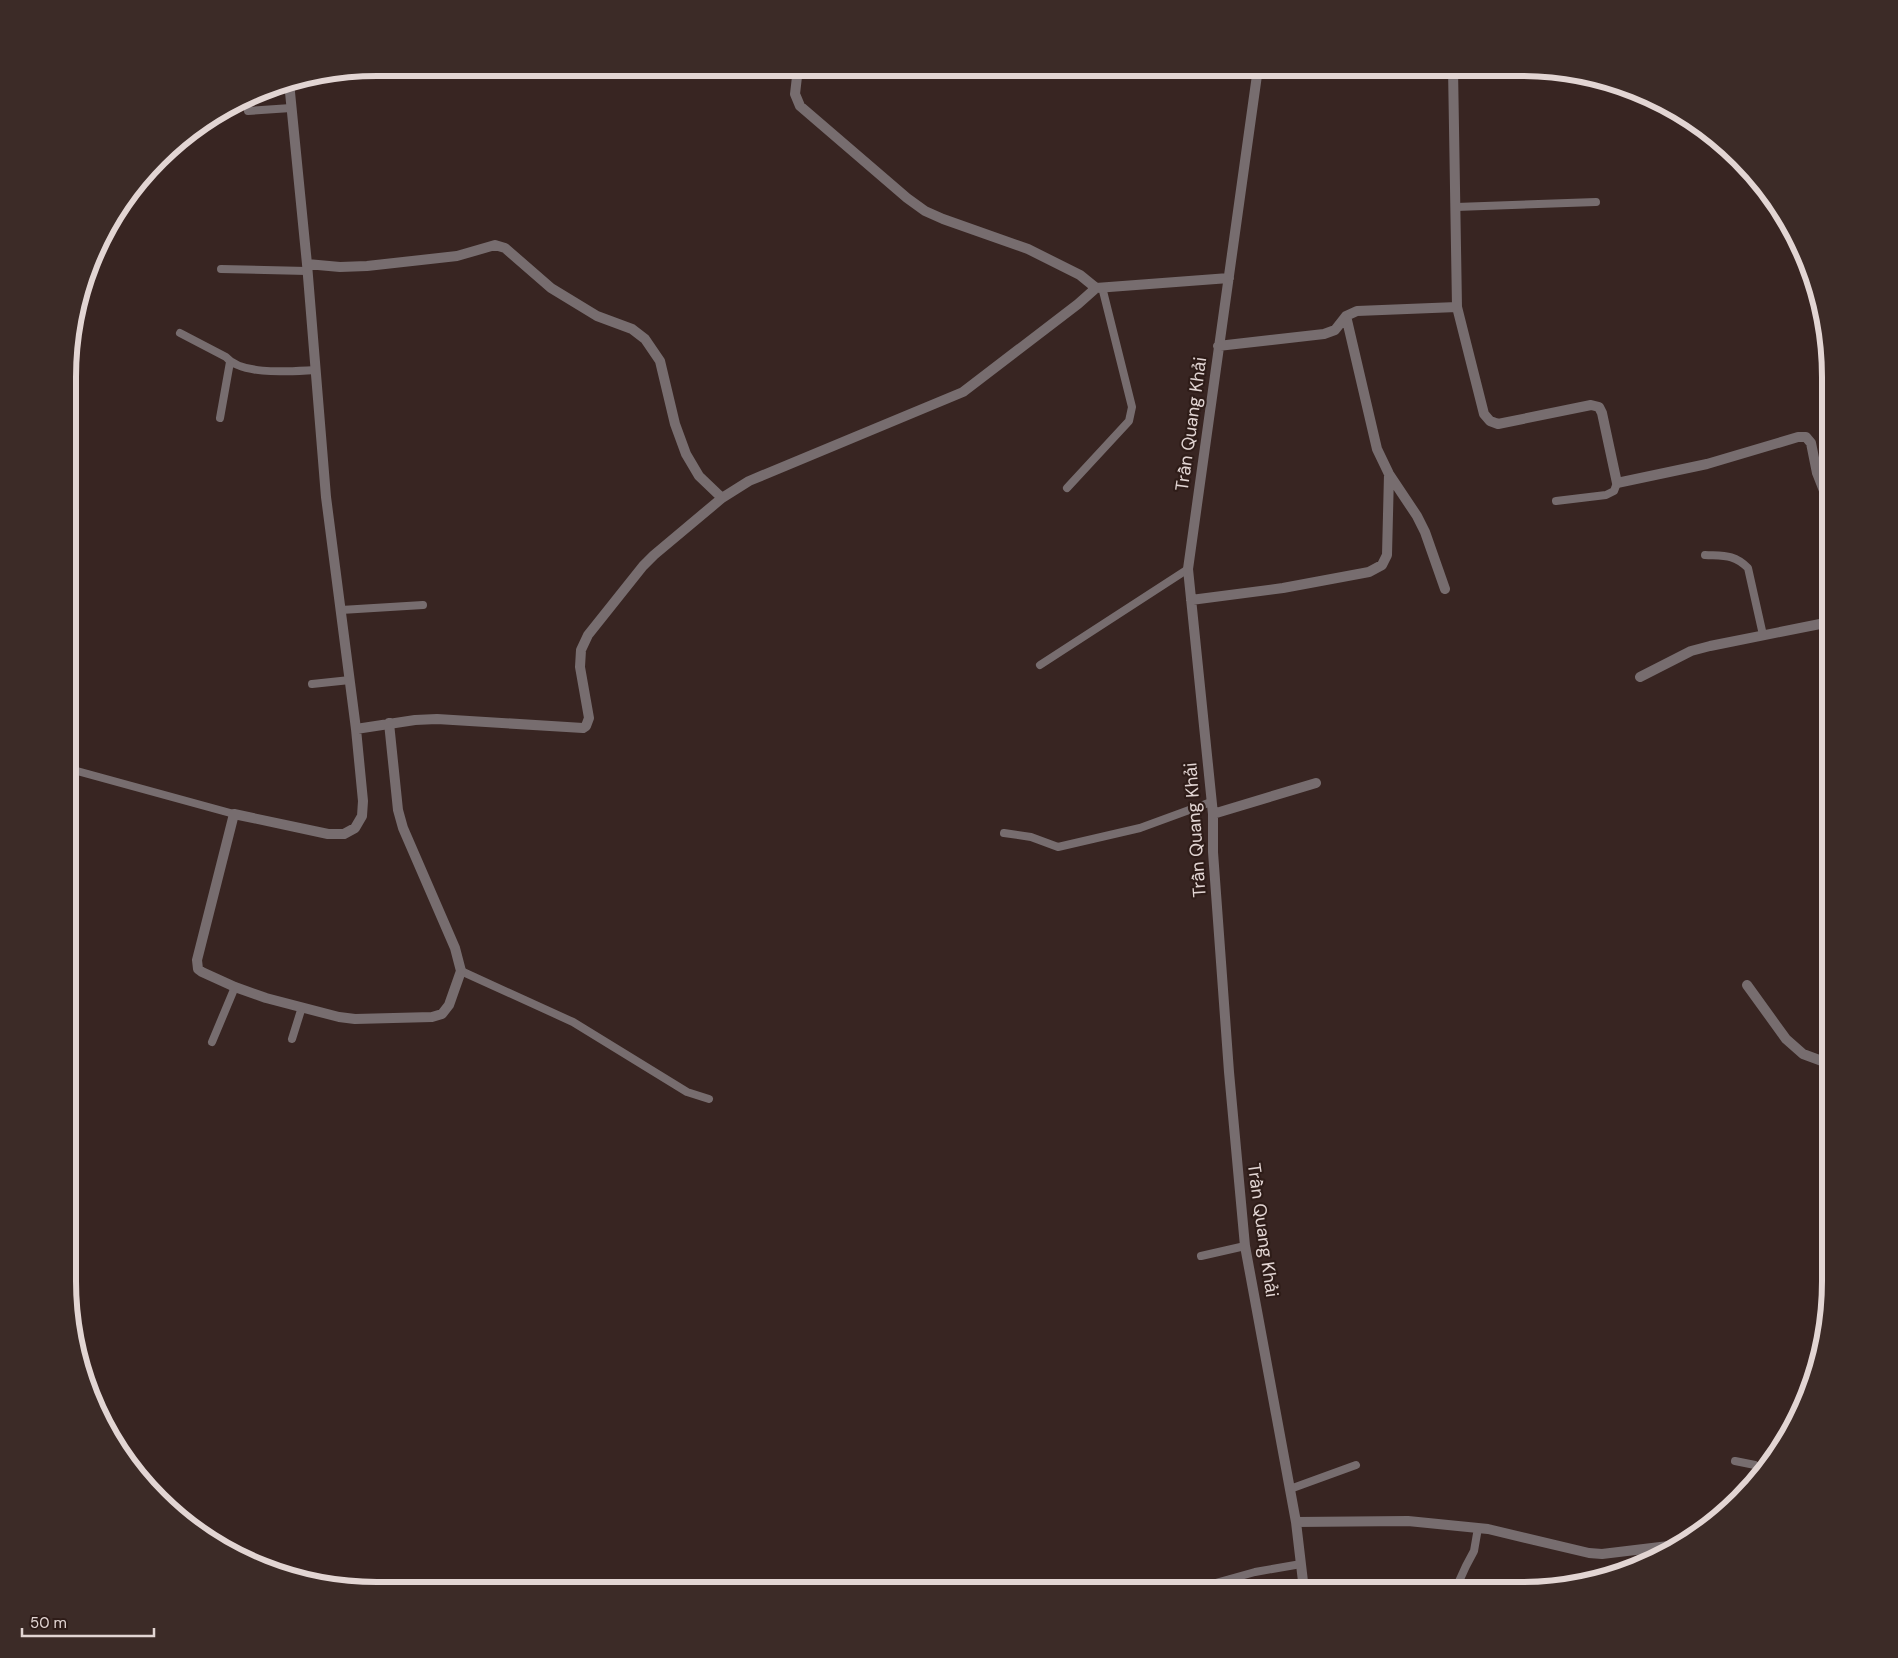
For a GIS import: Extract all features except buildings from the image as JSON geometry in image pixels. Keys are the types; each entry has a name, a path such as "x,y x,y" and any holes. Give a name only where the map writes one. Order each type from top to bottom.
{"street":[{"path":"797,76 796,94 800,106 925,212 1028,249 1080,275 1099,288"},
{"name":"Trần Quang Khải","path":"1257,76 1188,569 1213,814 1213,852 1228,1063 1245,1246 1296,1522 1303,1582"},
{"path":"1453,76 1457,308 1484,414 1490,421 1498,424 1591,405 1599,407 1602,413 1617,483 1707,464 1798,437 1806,438 1811,443 1817,473 1822,486"},
{"path":"290,90 326,497 356,729 363,801 362,816 356,828 344,834 328,834 234,814 197,964 198,969 206,975 266,998 355,1019 432,1017 442,1014 449,1005 461,971 455,948 403,828 398,810 389,723"},
{"path":"307,268 368,266 457,256 495,245 505,248 551,288 597,316 632,329 644,339 660,361 675,424 686,454 699,476 722,498"},
{"path":"356,729 415,720 580,728 586,726 589,718 580,667 581,650 588,635 643,566 722,498 749,481 774,470 963,392 1099,288 1229,278"},
{"path":"1218,346 1324,334 1334,330 1346,316 1357,312 1457,308"},
{"path":"1346,316 1377,449 1389,474 1417,516 1425,532 1445,589"},
{"path":"1817,473 1822,471"},
{"path":"1192,600 1284,588 1369,572 1382,565 1387,555 1389,474"},
{"path":"1640,677 1691,651 1822,624"},
{"path":"1213,814 1316,783"},
{"path":"1747,984 1786,1039 1803,1054 1822,1061"},
{"path":"1296,1522 1394,1520 1478,1528 1589,1553 1602,1554 1661,1547"}],"lane":[{"path":"248,111 291,108"},
{"path":"1456,207 1596,202"},
{"path":"221,269 307,268"},
{"path":"1067,488 1129,421 1131,415 1132,407 1099,288"},
{"path":"180,333 226,357 230,362 250,369 272,371 315,370"},
{"path":"220,418 230,362"},
{"path":"1556,501 1606,495 1614,491 1617,483"},
{"path":"1705,555 1733,556 1741,560 1748,568 1763,635"},
{"path":"1040,665 1188,569"},
{"path":"341,610 423,605"},
{"path":"312,684 350,680"},
{"path":"76,770 234,814"},
{"path":"1004,833 1030,837 1058,847 1140,828 1211,802"},
{"path":"461,971 573,1022 688,1092 709,1098"},
{"path":"212,1042 235,987"},
{"path":"292,1039 302,1007"},
{"path":"1201,1256 1245,1246"},
{"path":"1735,1461 1757,1467"},
{"path":"1290,1489 1356,1466"},
{"path":"1459,1582 1474,1551 1478,1528"},
{"path":"1219,1582 1255,1572 1301,1564"}]}
